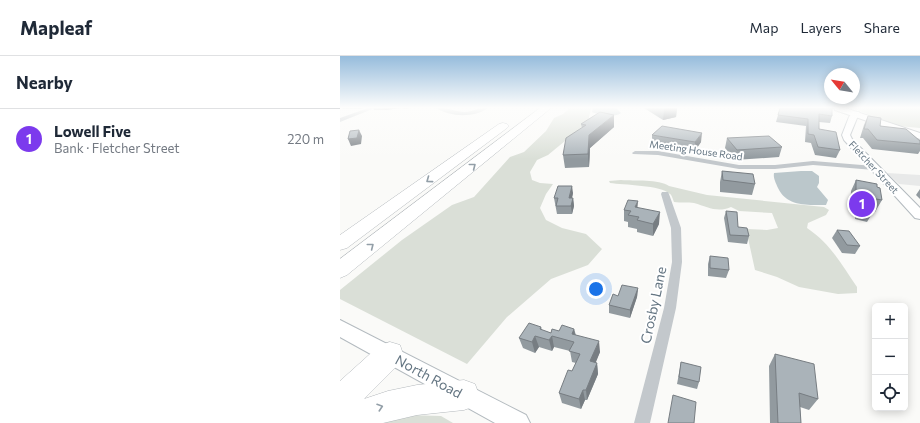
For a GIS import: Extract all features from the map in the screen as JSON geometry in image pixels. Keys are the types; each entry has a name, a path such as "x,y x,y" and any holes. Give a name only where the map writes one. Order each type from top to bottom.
{"highway":[{"path":"340,244 505,125"},
{"path":"340,270 524,125"},
{"path":"340,401 390,354"},
{"path":"345,423 368,411 392,404 420,399 464,395"}],"main road":[{"path":"888,125 920,136"}],"street":[{"name":"Fletcher Street","path":"850,125 846,135 848,140 920,215"},
{"name":"Meeting House Road","path":"635,153 658,153 739,167 813,163 874,168"},
{"name":"Crosby Lane","path":"642,423 670,308 678,262 676,228 665,194"},
{"name":"North Road","path":"340,328 518,423"}],"shaded area":[{"path":"550,125 584,125 548,155 537,160 530,172 532,180 540,183 553,184 546,194 540,208 546,220 562,228 586,234 602,249 588,265 551,279 507,317 467,364 340,299 340,290 402,240 452,205 474,197 510,157 524,152 546,131"},
{"path":"896,125 920,125 920,128"},
{"path":"812,171 819,176 819,183 817,187 828,200 826,205 799,204 792,202 782,194 778,188 774,173"},
{"path":"887,173 920,175 920,186 899,184"},
{"path":"621,180 659,182 669,186 707,195 824,207 829,210 826,215 808,223 807,228 823,241 835,255 857,287 857,293 838,294 799,287 777,277 755,270 746,229 767,230 778,228 772,213 739,211 731,207 726,209 708,208 694,203 674,202 671,195 659,189 610,183 609,181"},
{"path":"407,415 441,416 453,423 380,423"}],"building":[{"path":"586,125 601,125 589,135 588,154 563,155 566,138"},
{"path":"808,125 819,125 819,129 836,132 840,150 818,147 814,135 808,134"},
{"path":"865,125 880,125 906,129 920,141 920,144 877,140 868,129 864,129"},
{"path":"662,126 702,133 695,142 652,135"},
{"path":"359,130 357,138 348,139 350,131"},
{"path":"769,136 782,147 737,150 727,138"},
{"path":"722,171 753,174 755,184 723,180"},
{"path":"856,180 877,184 877,187 880,188 882,200 876,199 876,203 874,202 874,210 862,207 861,199 856,198"},
{"path":"558,186 572,186 569,198 573,198 571,206 556,206 558,198 554,198"},
{"path":"628,200 638,201 635,207 660,212 653,224 637,220 639,217 628,215 631,211 624,210"},
{"path":"726,211 737,212 738,227 747,228 749,236 730,235"},
{"path":"837,230 849,231 860,246 847,245"},
{"path":"710,256 728,258 729,270 710,268"},
{"path":"622,285 638,288 630,310 609,305 613,294 618,296"},
{"path":"529,323 541,327 540,329 551,333 552,329 559,331 562,325 574,329 572,334 599,341 590,361 597,363 586,390 583,390 579,399 559,393 568,370 572,371 580,354 569,351 574,342 552,336 549,340 535,336 532,342 519,338"},
{"path":"775,354 814,364 818,399 799,393 801,423 778,423"},
{"path":"681,362 701,367 699,382 679,377"},
{"path":"673,395 696,402 694,423 668,423"}],"place":[{"name":"Lowell Five","path":"862,204"}]}
